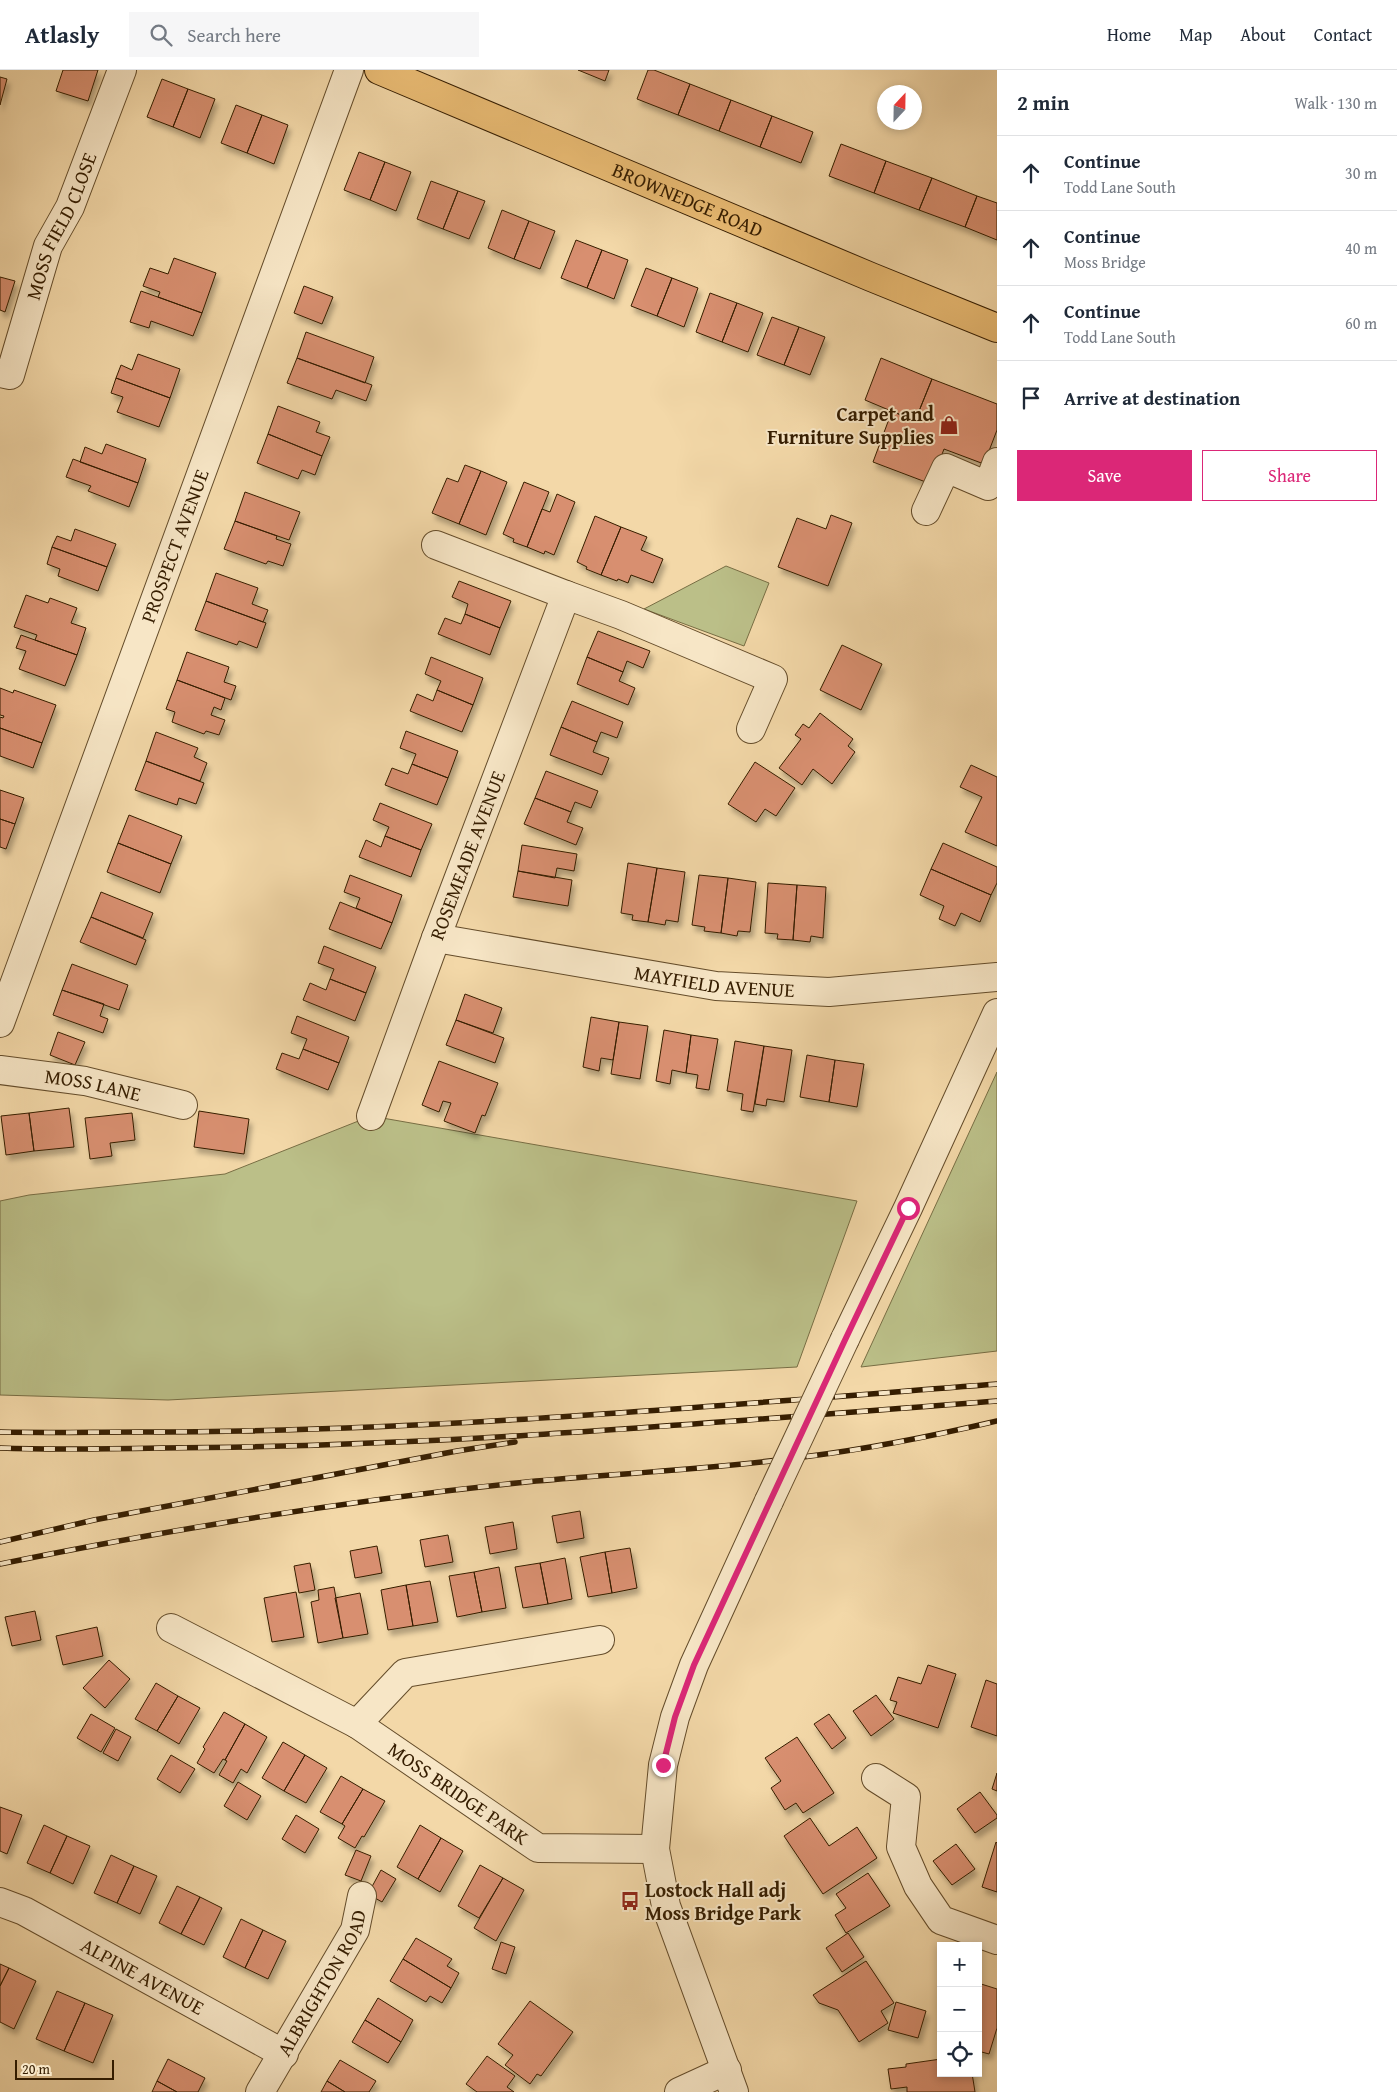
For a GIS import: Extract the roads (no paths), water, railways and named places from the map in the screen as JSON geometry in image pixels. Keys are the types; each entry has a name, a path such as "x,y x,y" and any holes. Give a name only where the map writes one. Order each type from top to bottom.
{"main road":[{"name":"BROWNEDGE ROAD","path":"379,70 852,270 997,328"}],"street":[{"name":"MOSS FIELD CLOSE","path":"0,372 10,375 48,246 70,207 122,70"},
{"name":"PROSPECT AVENUE","path":"0,1023 350,70"},
{"path":"926,511 946,468 988,486 997,462"},
{"path":"436,545 621,615 773,679 751,730"},
{"name":"ROSEMEADE AVENUE","path":"370,1116 566,595"},
{"name":"MAYFIELD AVENUE","path":"436,938 716,986 829,992 997,977"},
{"path":"679,2092 731,2081 666,1906 655,1849 663,1765 675,1717 694,1665 997,1013"},
{"name":"MOSS LANE","path":"0,1070 85,1081 183,1105"},
{"name":"MOSS BRIDGE PARK","path":"171,1628 357,1724 538,1848 655,1849"},
{"path":"357,1724 405,1673 600,1640"},
{"path":"876,1778 906,1797 901,1847 918,1886 941,1920 997,1940"},
{"name":"ALBRIGHTON ROAD","path":"260,2092 356,1930 362,1896"},
{"name":"ALPINE AVENUE","path":"0,1902 24,1912 284,2054"}],"railway":[{"path":"0,1432 248,1431 462,1423 676,1409 997,1384"},
{"path":"0,1448 266,1447 370,1443 684,1425 997,1401"},
{"path":"0,1564 133,1538 401,1496 536,1481 703,1468 803,1457 901,1442 997,1421"},
{"path":"0,1542 94,1520 457,1451 515,1442"}],"place":[{"name":"Carpet and Furniture Supplies","path":"949,425"},
{"name":"Lostock Hall adj Moss Bridge Park","path":"630,1901"}]}
